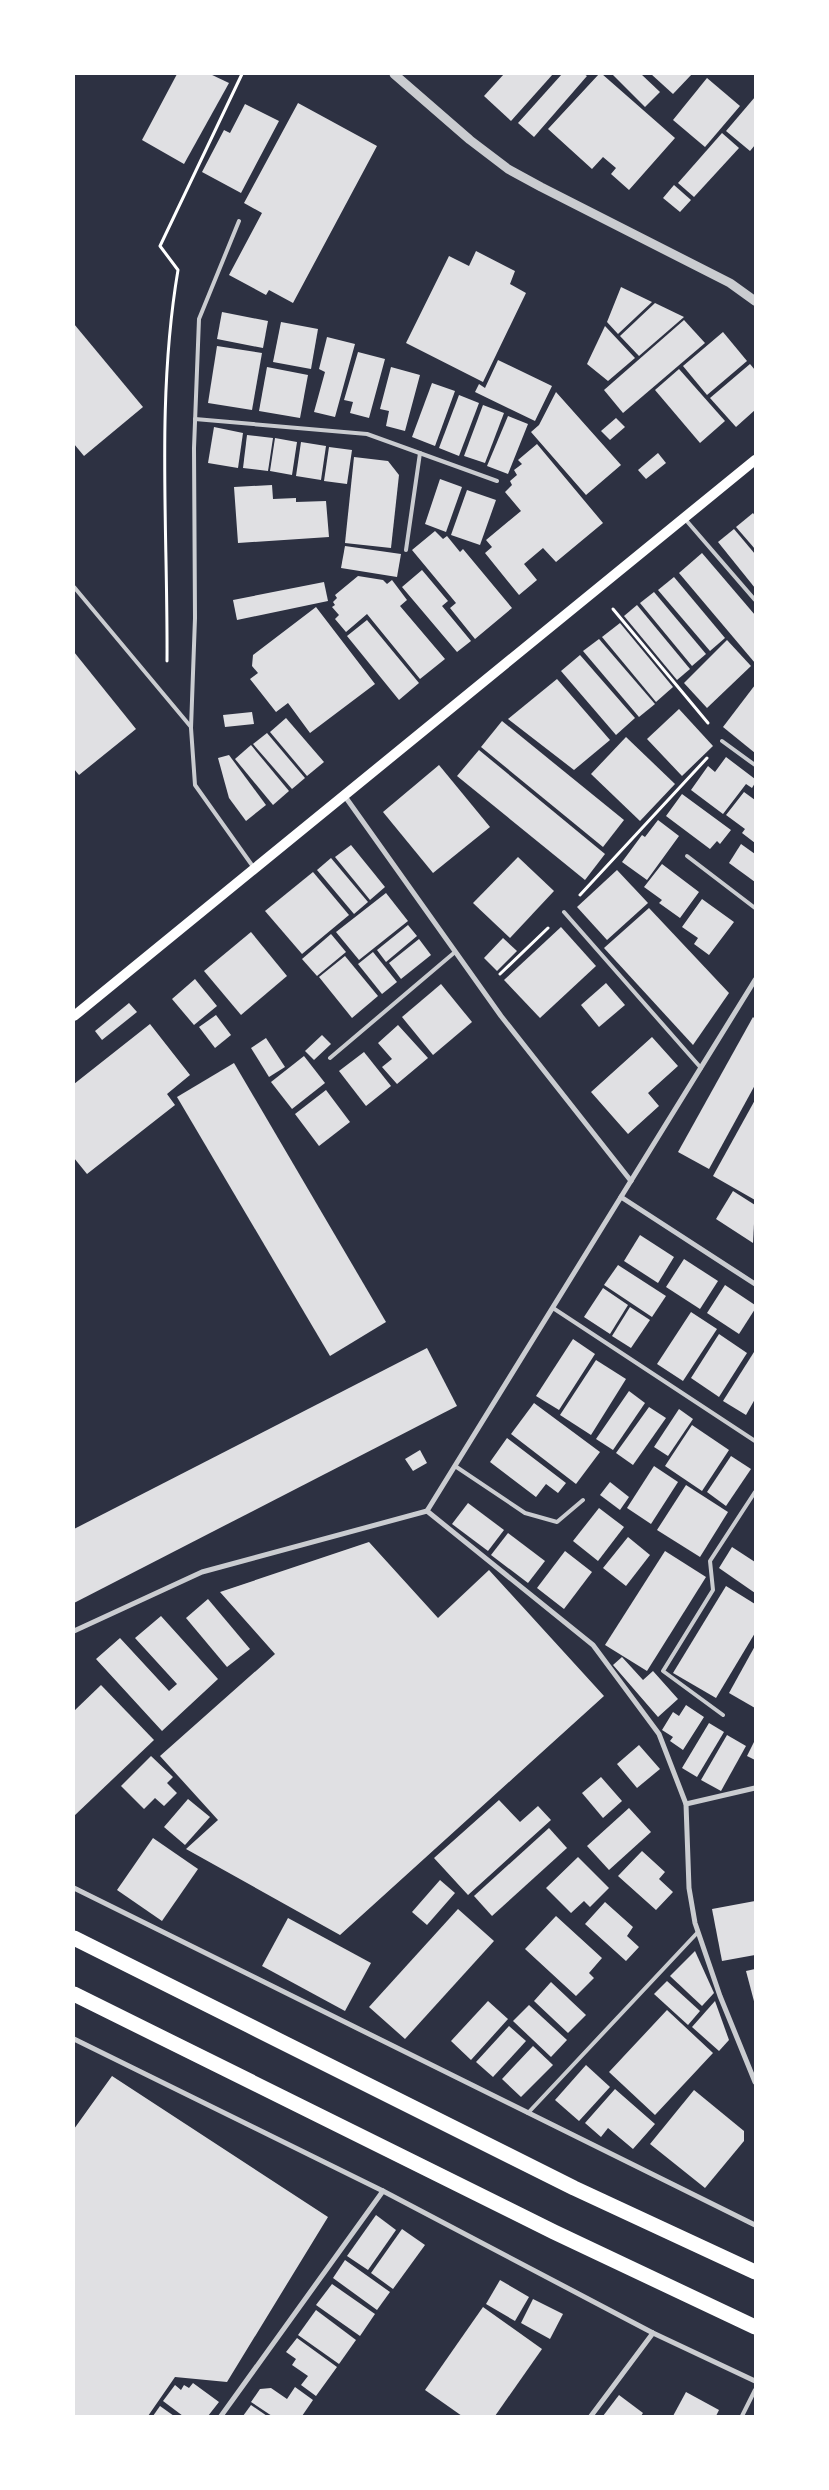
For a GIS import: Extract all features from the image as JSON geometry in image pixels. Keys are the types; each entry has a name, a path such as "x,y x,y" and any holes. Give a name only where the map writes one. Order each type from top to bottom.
{"highway":[{"path":"74,1938 574,2188 755,2272"},
{"path":"74,1994 554,2232 755,2327"}],"main road":[{"path":"74,1016 755,460"}],"street":[{"path":"394,74 470,140 508,169 541,188 730,283 755,301"},
{"path":"344,795 483,991 631,1181"},
{"path":"74,1631 202,1572 428,1511 701,1068 753,989 755,980"},
{"path":"621,1197 755,1284"},
{"path":"428,1511 593,1645 659,1734 686,1804 689,1888 698,1932 720,1996 755,2082"},
{"path":"686,1804 755,1788"},
{"path":"74,1888 755,2225"},
{"path":"74,2039 383,2191 652,2333 755,2382"},
{"path":"221,2416 383,2191"},
{"path":"591,2416 652,2333"}],"lane":[{"path":"239,221 199,319 195,419 195,618 191,728 195,785 254,868"},
{"path":"195,419 367,434 497,481"},
{"path":"406,550 420,453"},
{"path":"684,518 755,600"},
{"path":"74,587 191,728"},
{"path":"722,741 755,765"},
{"path":"687,856 755,908"},
{"path":"564,912 701,1068"},
{"path":"330,1058 455,952"},
{"path":"553,1308 755,1441"},
{"path":"455,1466 524,1513 557,1522 583,1500"},
{"path":"723,1715 663,1671 713,1590 710,1561 755,1492"},
{"path":"528,2113 698,1932"},
{"path":"742,2416 755,2390"}],"path":[{"path":"483,991 564,912 722,741 596,589"}],"building":[{"path":"177,74 210,74 229,83 184,164 142,140"},
{"path":"504,74 553,74 511,121 484,96"},
{"path":"562,74 584,74 587,76 534,137 518,123"},
{"path":"599,74 602,74 675,138 629,190 611,174 616,168 603,157 592,169 548,129"},
{"path":"612,74 641,74 660,92 645,107"},
{"path":"651,74 692,74 673,94"},
{"path":"707,78 740,106 705,147 673,120"},
{"path":"755,97 755,145 750,151 726,131"},
{"path":"298,103 377,146 293,303 269,290 266,295 229,275 262,213 244,203"},
{"path":"245,104 279,121 241,193 202,172 224,130 230,133"},
{"path":"722,133 739,148 694,197 678,183"},
{"path":"674,185 691,200 680,212 663,198"},
{"path":"476,251 515,271 510,284 526,293 483,382 406,343 449,256 469,266"},
{"path":"621,287 652,302 618,334 607,322"},
{"path":"655,303 684,317 639,356 620,336"},
{"path":"222,312 268,321 263,348 217,339"},
{"path":"684,320 705,343 623,413 604,390"},
{"path":"281,322 318,329 311,369 273,362"},
{"path":"74,324 143,407 84,456 74,444"},
{"path":"605,326 635,358 608,381 587,364"},
{"path":"723,332 747,361 707,395 683,366"},
{"path":"327,337 355,344 335,417 314,412 325,372 319,369"},
{"path":"217,346 262,353 252,410 208,403"},
{"path":"358,352 385,359 369,418 350,413 353,402 344,400"},
{"path":"498,360 552,386 535,421 475,392 479,384 485,388"},
{"path":"750,364 755,370 755,410 736,427 710,398"},
{"path":"267,367 308,375 300,418 259,411"},
{"path":"391,367 420,375 405,431 386,426 389,411 380,409"},
{"path":"679,369 725,421 700,443 655,390"},
{"path":"432,383 455,391 435,446 412,437"},
{"path":"556,392 621,465 586,495 531,432 539,425"},
{"path":"459,395 479,403 459,456 439,448"},
{"path":"483,405 504,413 485,463 464,456"},
{"path":"508,416 528,424 508,474 487,466"},
{"path":"616,418 625,427 610,440 601,431"},
{"path":"214,427 243,433 238,468 208,463"},
{"path":"247,435 273,438 268,471 243,468"},
{"path":"275,438 297,442 292,475 270,471"},
{"path":"301,442 326,446 321,480 296,476"},
{"path":"537,444 603,523 556,562 543,548 524,564 537,580 519,595 485,553 492,547 486,540 521,511 505,492 512,485 510,481 517,475 514,470 522,464 518,460"},
{"path":"329,447 352,450 347,484 324,481"},
{"path":"658,453 666,463 646,479 638,470"},
{"path":"354,457 388,461 399,475 391,548 345,543"},
{"path":"440,479 462,487 446,532 425,524"},
{"path":"272,485 273,499 296,498 296,502 326,501 329,537 238,543 234,487"},
{"path":"467,490 496,500 480,545 451,535"},
{"path":"753,513 755,516 755,549 736,527"},
{"path":"734,529 755,554 755,588 718,542"},
{"path":"435,531 443,539 447,536 460,552 463,549 512,608 475,639 450,608 456,603 412,550"},
{"path":"345,546 401,554 397,577 341,568"},
{"path":"702,553 755,615 755,663 679,573"},
{"path":"422,570 448,601 442,606 471,641 457,652 402,587"},
{"path":"358,576 383,580 387,584 392,580 407,600 400,606 445,659 420,679 367,614 346,632 335,619 339,615 332,607 335,605 333,602 337,598 335,595"},
{"path":"674,577 725,638 710,651 658,590"},
{"path":"324,582 328,601 237,620 233,600"},
{"path":"654,592 706,654 692,666 640,603"},
{"path":"637,605 690,669 677,680 624,616"},
{"path":"316,607 375,684 310,733 288,703 276,712 250,679 258,673 252,666 253,655"},
{"path":"367,620 419,683 399,700 347,636"},
{"path":"620,623 673,687 656,702 602,637"},
{"path":"599,639 655,704 639,717 583,651"},
{"path":"727,640 751,666 707,708 684,683"},
{"path":"74,652 136,729 79,775 74,769"},
{"path":"580,655 635,718 616,735 561,671"},
{"path":"557,679 610,740 574,770 508,719"},
{"path":"755,685 755,753 723,727"},
{"path":"679,709 713,746 682,776 647,739"},
{"path":"252,712 254,724 225,727 223,715"},
{"path":"286,718 324,762 307,776 270,732"},
{"path":"502,721 624,820 603,847 481,747"},
{"path":"267,733 305,778 292,789 253,744"},
{"path":"626,737 675,784 640,821 591,774"},
{"path":"251,745 289,791 273,805 235,759"},
{"path":"479,750 605,854 585,880 457,776"},
{"path":"229,755 266,805 246,821 229,798 218,758"},
{"path":"726,757 755,779 755,783 752,788 746,784 723,814 691,790 708,766 715,772"},
{"path":"439,765 490,827 433,873 383,812"},
{"path":"744,792 755,800 755,843 742,833 745,829 726,815"},
{"path":"682,794 731,830 720,844 717,841 710,849 666,816"},
{"path":"658,820 679,836 647,880 622,862 642,835 645,837"},
{"path":"741,844 755,854 755,882 729,863"},
{"path":"351,845 385,887 370,900 335,857"},
{"path":"518,857 554,891 510,938 473,903"},
{"path":"331,858 368,902 354,914 317,870"},
{"path":"662,864 699,892 680,918 659,903 662,900 644,887"},
{"path":"617,870 648,903 607,940 577,907"},
{"path":"313,872 349,915 302,954 265,911"},
{"path":"386,893 408,921 359,960 336,932"},
{"path":"702,899 734,922 709,955 694,944 698,938 682,927"},
{"path":"649,908 729,993 693,1045 604,948"},
{"path":"408,925 417,936 386,962 377,950"},
{"path":"561,927 596,966 540,1018 504,980"},
{"path":"251,932 287,976 241,1015 204,971"},
{"path":"331,934 346,952 317,976 302,959"},
{"path":"503,938 517,951 497,971 484,958"},
{"path":"419,939 431,955 401,979 389,963"},
{"path":"373,952 397,982 382,994 358,964"},
{"path":"345,956 378,996 352,1018 319,977"},
{"path":"195,979 217,1006 194,1025 172,999"},
{"path":"606,983 625,1005 599,1027 581,1005"},
{"path":"441,984 472,1022 433,1055 402,1017"},
{"path":"129,1003 137,1012 102,1040 95,1031"},
{"path":"216,1015 231,1035 215,1048 199,1027"},
{"path":"753,1017 755,1019 755,1085 709,1169 678,1152"},
{"path":"150,1024 190,1075 167,1094 175,1105 87,1174 74,1158 74,1084"},
{"path":"398,1025 428,1058 397,1084 382,1067 392,1059 378,1043"},
{"path":"322,1035 331,1044 314,1060 305,1051"},
{"path":"652,1037 678,1066 648,1093 659,1106 628,1134 591,1092"},
{"path":"266,1038 285,1067 269,1077 251,1048"},
{"path":"364,1052 391,1086 366,1106 339,1071"},
{"path":"304,1056 325,1083 292,1109 271,1082"},
{"path":"234,1063 386,1322 330,1356 177,1097"},
{"path":"326,1090 350,1122 319,1146 295,1114"},
{"path":"755,1100 755,1200 713,1176"},
{"path":"733,1191 755,1205 753,1243 716,1219"},
{"path":"640,1235 674,1257 658,1283 624,1261"},
{"path":"684,1259 718,1281 700,1309 666,1287"},
{"path":"618,1265 666,1296 652,1317 604,1285"},
{"path":"725,1285 755,1305 755,1309 739,1334 707,1313"},
{"path":"603,1288 628,1305 610,1334 584,1317"},
{"path":"630,1307 650,1320 631,1348 612,1336"},
{"path":"691,1312 717,1329 683,1381 657,1364"},
{"path":"719,1334 747,1353 719,1397 691,1378"},
{"path":"573,1339 595,1354 559,1410 536,1396"},
{"path":"427,1348 457,1406 74,1603 74,1529"},
{"path":"754,1352 755,1399 746,1415 723,1401"},
{"path":"596,1360 626,1379 591,1435 560,1415"},
{"path":"629,1391 645,1403 613,1450 596,1439"},
{"path":"534,1403 600,1452 576,1484 511,1434"},
{"path":"649,1407 666,1418 633,1465 616,1453"},
{"path":"679,1409 693,1419 668,1456 654,1447"},
{"path":"692,1425 729,1450 702,1491 665,1466"},
{"path":"507,1438 566,1483 558,1493 546,1484 536,1497 490,1462"},
{"path":"420,1450 427,1463 413,1471 405,1459"},
{"path":"731,1456 751,1469 726,1506 707,1492"},
{"path":"654,1466 678,1482 651,1524 627,1508"},
{"path":"610,1482 629,1497 620,1510 600,1495"},
{"path":"686,1485 728,1512 700,1557 657,1530"},
{"path":"468,1503 504,1530 488,1551 452,1524"},
{"path":"599,1508 624,1527 598,1561 573,1541"},
{"path":"508,1533 545,1561 528,1583 491,1555"},
{"path":"628,1537 650,1555 626,1586 603,1568"},
{"path":"369,1542 438,1618 489,1570 604,1696 340,1935 186,1849 218,1820 160,1756 275,1654 220,1592"},
{"path":"732,1547 755,1562 755,1593 719,1568"},
{"path":"565,1551 592,1572 564,1609 537,1588"},
{"path":"665,1551 706,1577 647,1671 605,1645"},
{"path":"726,1586 755,1604 755,1633 716,1698 673,1673"},
{"path":"208,1599 250,1649 227,1667 186,1618"},
{"path":"161,1616 218,1679 162,1731 96,1659 120,1638 169,1691 177,1684 135,1638"},
{"path":"755,1646 755,1708 729,1693"},
{"path":"622,1657 643,1680 653,1671 678,1699 658,1717 613,1665"},
{"path":"101,1685 154,1740 74,1816 74,1711"},
{"path":"686,1705 704,1717 683,1750 670,1741 673,1737 662,1730 673,1712 679,1716"},
{"path":"709,1723 724,1732 697,1777 682,1768"},
{"path":"727,1735 746,1746 721,1791 701,1780"},
{"path":"755,1740 755,1760 747,1756"},
{"path":"639,1745 660,1769 637,1788 617,1764"},
{"path":"151,1756 173,1777 167,1783 177,1793 164,1806 155,1798 144,1809 121,1786"},
{"path":"601,1777 622,1801 603,1818 582,1793"},
{"path":"188,1799 210,1817 185,1845 164,1827"},
{"path":"499,1800 520,1822 538,1806 551,1820 468,1895 434,1858"},
{"path":"629,1808 651,1832 609,1870 587,1846"},
{"path":"549,1828 567,1848 492,1916 474,1896"},
{"path":"153,1838 198,1869 162,1921 117,1890"},
{"path":"642,1851 665,1872 659,1879 673,1892 656,1910 618,1876"},
{"path":"578,1857 609,1888 590,1907 584,1901 571,1913 546,1888"},
{"path":"440,1880 455,1893 427,1925 412,1912"},
{"path":"755,1901 755,1955 722,1961 712,1909"},
{"path":"605,1902 633,1927 627,1936 639,1947 626,1961 585,1924"},
{"path":"458,1909 494,1941 405,2039 369,2007"},
{"path":"556,1916 602,1958 589,1973 594,1978 576,1996 525,1949"},
{"path":"288,1918 371,1963 345,2011 262,1966"},
{"path":"695,1951 714,1993 702,2006 670,1976"},
{"path":"755,1969 755,2005 746,1971"},
{"path":"667,1981 700,2011 688,2025 654,1994"},
{"path":"551,1982 586,2015 568,2033 534,2001"},
{"path":"488,2001 508,2019 471,2060 451,2041"},
{"path":"715,2001 729,2040 719,2051 692,2027"},
{"path":"529,2005 567,2040 551,2057 513,2021"},
{"path":"667,2010 713,2053 655,2115 609,2072"},
{"path":"509,2026 526,2041 493,2077 476,2062"},
{"path":"533,2046 553,2065 521,2097 502,2079"},
{"path":"586,2065 610,2087 579,2121 555,2100"},
{"path":"112,2076 328,2217 227,2382 175,2377 148,2416 74,2416 74,2129"},
{"path":"615,2089 655,2124 633,2149 608,2128 601,2137 585,2123"},
{"path":"694,2090 744,2131 744,2141 705,2188 650,2144"},
{"path":"376,2215 396,2230 368,2270 347,2256"},
{"path":"402,2229 425,2245 393,2289 371,2273"},
{"path":"345,2260 390,2292 377,2310 333,2278"},
{"path":"500,2280 529,2297 515,2321 486,2304"},
{"path":"332,2284 375,2314 360,2336 316,2305"},
{"path":"533,2299 563,2314 550,2339 521,2323"},
{"path":"483,2307 542,2349 495,2416 462,2416 425,2390"},
{"path":"316,2310 356,2340 339,2364 298,2335"},
{"path":"297,2338 337,2367 316,2396 301,2385 308,2376 292,2365 296,2359 286,2352"},
{"path":"193,2383 219,2402 208,2416 183,2416 163,2401 175,2385 181,2390 184,2385 189,2388"},
{"path":"295,2387 313,2400 302,2416 272,2416 251,2402 260,2389 271,2388 287,2399"},
{"path":"686,2392 719,2410 716,2416 673,2416"},
{"path":"619,2395 643,2413 641,2416 603,2416"},
{"path":"251,2405 267,2416 243,2416"},
{"path":"160,2406 174,2416 153,2416"}]}
